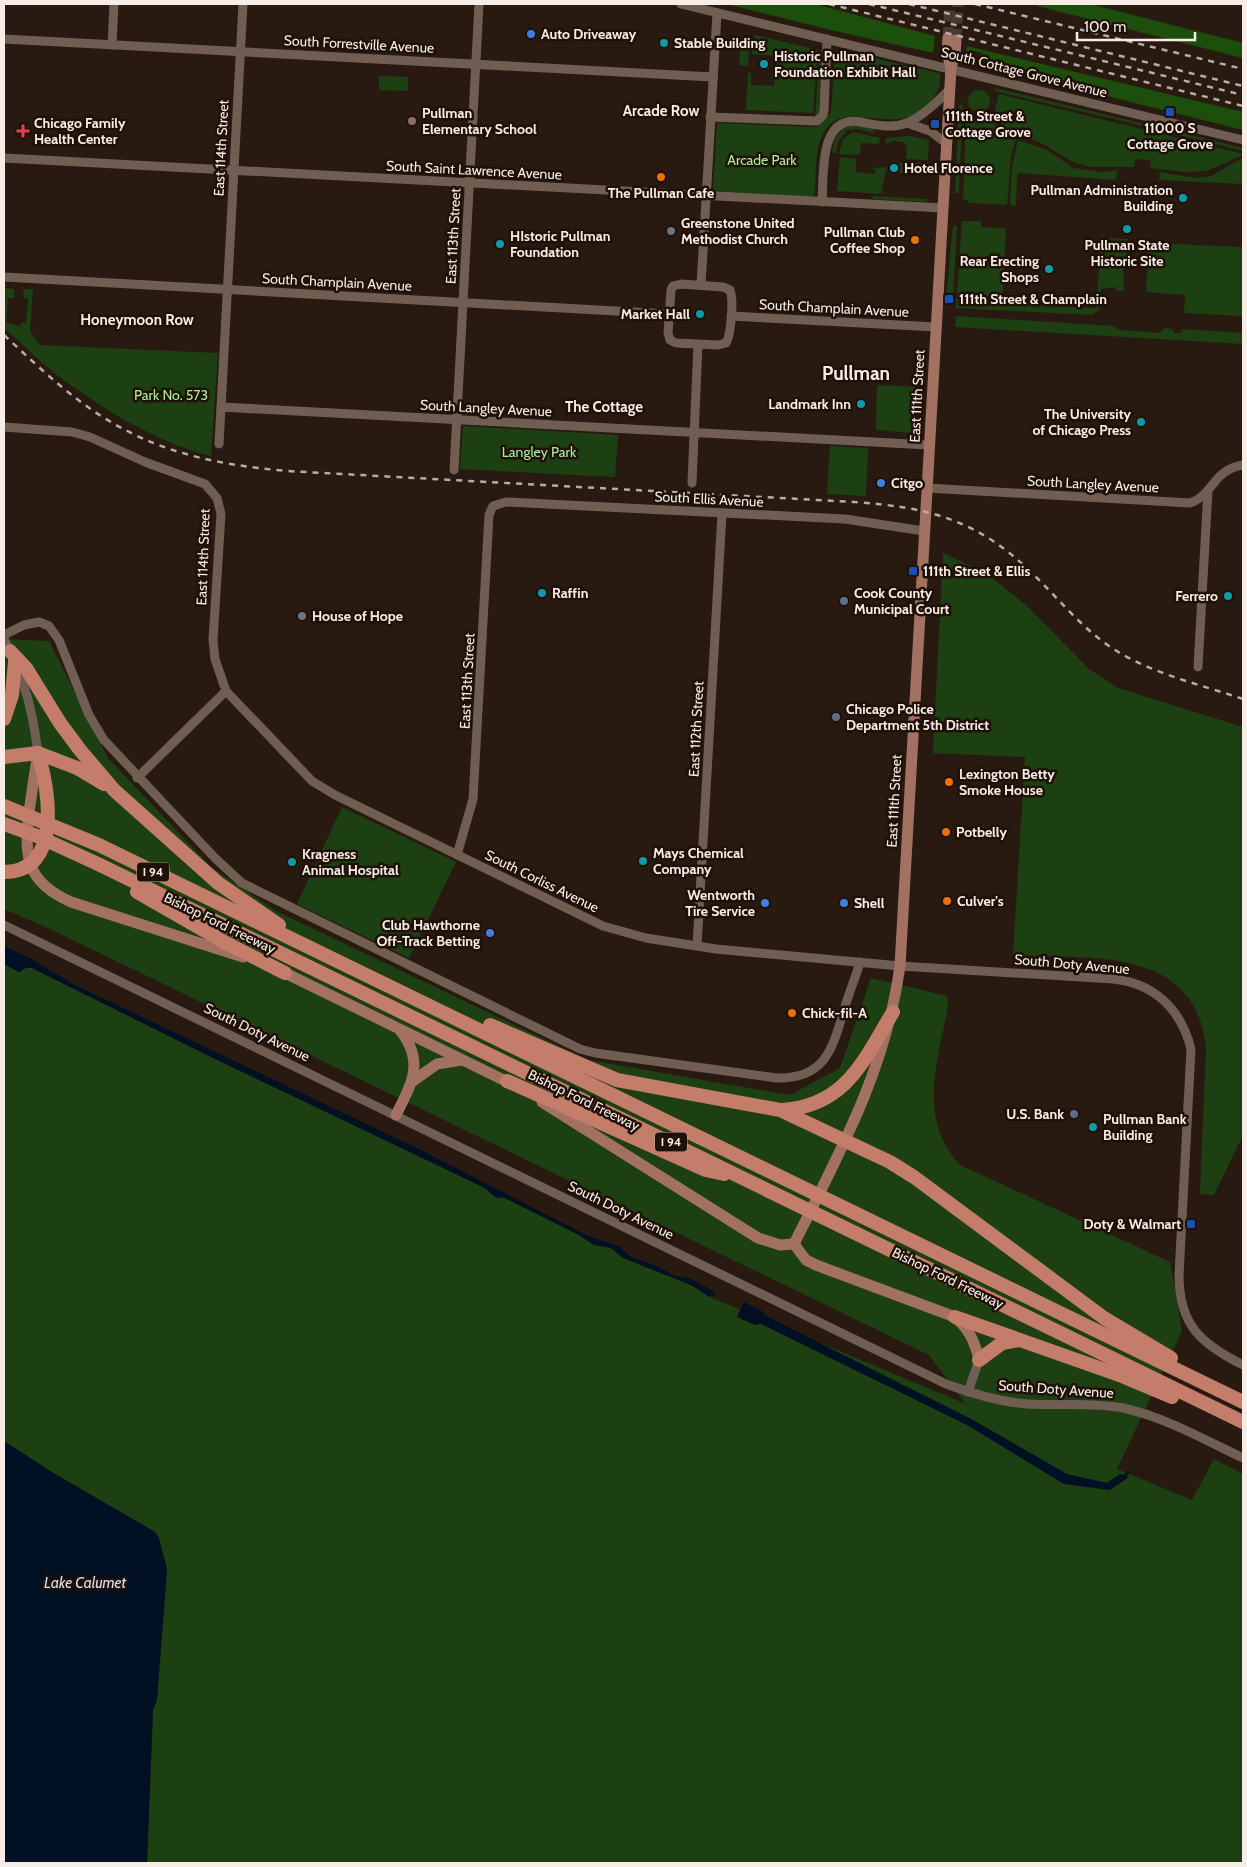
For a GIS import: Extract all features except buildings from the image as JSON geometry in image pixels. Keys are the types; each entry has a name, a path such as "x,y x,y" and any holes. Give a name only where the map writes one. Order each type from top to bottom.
{"highway":[{"path":"4,719 12,695 9,651"},
{"path":"9,651 26,668 75,744 114,790 218,884 247,905 274,920 300,943"},
{"path":"4,757 38,753 77,768 114,790"},
{"path":"4,872 14,872 30,865 42,851 47,837 44,772 38,753"},
{"name":"Bishop Ford Freeway","path":"4,806 99,845 1243,1402"},
{"name":"Bishop Ford Freeway","path":"4,824 98,864 1241,1420"},
{"path":"98,864 139,894 285,973"},
{"path":"439,1010 480,1021 616,1080 780,1110 890,1162 914,1177 1097,1313 1172,1359 1194,1377"},
{"path":"780,1110 813,1105 835,1094 860,1066 893,1012"},
{"path":"507,1081 706,1170 749,1180"},
{"path":"955,1316 1122,1376 1177,1399 1241,1420"},
{"path":"979,1360 1002,1343 1022,1340"}],"main road":[{"name":"East 111th Street","path":"794,1244 873,1079 893,1012 900,966 943,208 950,68 948,53 952,39"},
{"path":"38,753 26,844 30,865 45,887 54,894 71,902 220,949 285,973 507,1081 758,1238 780,1245 794,1244 806,1260 816,1265 955,1316 973,1338 979,1360"},
{"path":"396,1115 413,1081 415,1070 412,1053 400,1029"},
{"path":"413,1081 437,1064 453,1059 463,1060"}],"street":[{"path":"112,45 114,4"},
{"name":"East 114th Street","path":"219,444 243,4"},
{"name":"East 113th Street","path":"454,470 480,4"},
{"name":"South Cottage Grove Avenue","path":"681,4 1243,140"},
{"path":"701,285 717,13"},
{"name":"South Forrestville Avenue","path":"4,39 713,77"},
{"path":"710,117 812,122 820,119 824,110 828,39"},
{"path":"822,202 826,149 834,129 841,124 856,121 884,126 907,122 935,104 949,90"},
{"path":"907,122 930,131 946,143"},
{"name":"South Saint Lawrence Avenue","path":"4,158 943,208"},
{"name":"South Champlain Avenue","path":"4,277 669,314"},
{"path":"701,285 723,287 730,290 731,316 729,339 726,343 718,345 676,343 670,340 669,314 673,286 701,285"},
{"name":"South Champlain Avenue","path":"731,316 936,327"},
{"path":"692,483 698,344"},
{"name":"South Langley Avenue","path":"221,407 929,445"},
{"name":"East 114th Street","path":"4,427 81,434 146,462 196,479 212,491 217,498 221,514 213,640 215,659 226,690"},
{"name":"South Langley Avenue","path":"927,488 1185,503 1196,501 1224,472 1243,465"},
{"path":"1198,667 1208,490"},
{"name":"South Ellis Avenue","path":"493,506 506,502 845,519 924,531"},
{"name":"East 113th Street","path":"457,855 473,799 489,515 493,506"},
{"name":"East 112th Street","path":"697,946 722,514"},
{"path":"4,635 24,625 39,622 53,630 95,728 137,778 214,858 242,883 585,1050 777,1078 799,1077 817,1067 832,1048 860,962"},
{"path":"9,651 23,678 33,715 38,753"},
{"path":"137,778 226,690"},
{"name":"South Corliss Avenue","path":"226,690 302,772 322,788 603,926 646,938 697,946 900,966"},
{"name":"South Doty Avenue","path":"4,925 921,1372 968,1392 1006,1402 1103,1405 1139,1412 1170,1423 1243,1458"},
{"name":"South Doty Avenue","path":"900,966 1122,980 1151,990 1168,1004 1183,1025 1191,1049 1179,1275 1180,1297 1190,1325 1203,1341 1219,1353 1243,1365"},
{"path":"968,1392 979,1360"}],"green space":[{"path":"726,4 815,4 935,36 933,53 831,30"},
{"path":"1038,4 1090,4 1243,43 1243,58 1037,6"},
{"path":"755,35 818,50 813,113 746,110 748,73 751,73 751,85 774,86 776,56 752,54"},
{"path":"967,46 1243,112 1243,130 1003,70 1002,66 988,62 989,58 982,56 982,53 970,50 969,56 966,55"},
{"path":"740,48 749,48 748,66 739,65"},
{"path":"820,50 822,51 819,114 815,117"},
{"name":"Arcade Park","path":"840,50 938,73 940,74 940,82 935,96 916,114 900,119 853,116 839,119 828,127 819,144 816,162 815,193 812,197 713,191 717,123 818,127 831,112 835,53"},
{"path":"379,76 408,77 408,91 379,90"},
{"path":"995,88 1157,127 1156,129 995,91"},
{"path":"979,90 987,93 990,101 987,109 979,112 971,109 968,101 971,93"},
{"path":"999,94 1243,155 1206,171 1185,172 1150,168 1151,160 1135,159 1134,167 1090,167 1073,162 1041,143 1004,127 994,114"},
{"path":"959,105 963,105 959,193 955,193"},
{"path":"977,117 987,120 989,118 1001,129 1016,138 1011,155 1007,205 970,203 963,198 966,122"},
{"path":"854,124 874,128 873,133 859,129 847,130 838,141 836,153 832,153 838,134"},
{"path":"1171,130 1243,148 1243,151 1170,133"},
{"path":"853,132 880,138 879,144 861,143 860,155 839,154 843,139"},
{"path":"910,136 929,140 928,160 906,159 907,147 903,142 894,141 886,144 886,138"},
{"path":"1018,140 1047,150 1073,168 1102,172 1117,170 1116,180 1019,173 1017,174 1016,206 1010,205 1012,167"},
{"path":"840,157 856,159 856,172 875,174 875,169 869,168 890,167 886,169 881,194 837,191"},
{"path":"1243,159 1243,184 1159,180 1160,172 1180,176 1209,176"},
{"path":"899,163 928,163 927,172 899,173"},
{"path":"873,196 927,199 927,202 873,199"},
{"path":"962,221 981,221 981,227 1006,228 1002,304 1096,308 1102,233 1103,238 1128,239 1126,267 1123,268 1124,291 1116,290 1116,287 1101,289 1099,310 1092,315 956,308"},
{"path":"953,226 957,226 953,298 946,298"},
{"path":"1149,243 1243,247 1243,316 1184,313 1185,295 1146,292"},
{"name":"Park No. 573","path":"4,288 14,289 14,298 8,298 6,322 20,327 21,323 26,323 28,298 23,298 24,289 33,289 30,331 40,345 218,353 211,456 153,435 116,415 57,375 4,328"},
{"path":"956,316 1114,326 1119,330 1160,333 1165,328 1173,329 1174,333 1181,333 1182,329 1243,333 1243,344 955,327"},
{"path":"877,385 916,387 913,433 876,430"},
{"name":"Langley Park","path":"463,426 618,435 615,477 460,469"},
{"path":"830,446 868,448 866,496 827,494"},
{"path":"943,553 986,573 1026,605 1089,669 1118,688 1243,727 1243,1135 1214,1195 1200,1194 1206,1049 1198,1015 1183,991 1161,975 1135,964 1106,959 1013,955 1025,757 933,753"},
{"path":"4,639 49,641 108,758 211,867 278,912 588,1060 790,1095 840,1068 871,978 947,996 948,1007 936,1069 934,1109 938,1128 947,1147 960,1165 1170,1262 1182,1331 1117,1469 1192,1500 1214,1459 1243,1474 1243,1863 147,1863 153,1710 157,1700 167,1569 155,1532 50,1471 4,1441 4,964 19,972 26,968 32,968 209,1056 485,1188 495,1197 505,1198 579,1235 594,1245 611,1248 623,1258 691,1285 710,1297 966,1404 929,1355 48,928 4,909"},
{"path":"342,807 456,862 409,958 297,904"}],"water":[{"path":"4,946 30,958 73,984 423,1151 588,1236 619,1246 631,1257 657,1266 673,1275 691,1279 713,1291 710,1297 691,1285 623,1258 611,1248 594,1245 579,1235 505,1198 495,1197 485,1188 209,1056 32,968 26,968 19,972 4,964"},
{"path":"744,1302 762,1311 766,1316 973,1420 1067,1474 1107,1483 1120,1474 1129,1477 1110,1490 1064,1484 967,1425 761,1324 755,1325 737,1317"},
{"name":"Lake Calumet","path":"4,1441 50,1471 155,1532 159,1538 167,1569 157,1700 153,1710 147,1863 4,1863"}],"waterway":[{"path":"708,1292 714,1295"},
{"path":"1122,1477 1128,1473"}],"tunnel":[{"path":"948,38 950,4"},
{"path":"956,40 958,4"}],"railway":[{"path":"829,4 1243,106"},
{"path":"869,4 1243,95"},
{"path":"909,4 1243,86"},
{"path":"975,4 1243,69"},
{"path":"4,335 61,386 105,418 129,432 154,443 204,459 287,471 854,502 881,504 929,513 950,520 992,540 1032,573 1088,630 1124,655 1157,671 1243,699"}],"place":[{"name":"Auto Driveaway","path":"531,34"},
{"name":"Stable Building","path":"664,43"},
{"name":"Historic Pullman Foundation Exhibit Hall","path":"764,64"},
{"name":"11000 S Cottage Grove","path":"1170,112"},
{"name":"Pullman Elementary School","path":"412,121"},
{"name":"111th Street & Cottage Grove","path":"935,124"},
{"name":"Chicago Family Health Center","path":"23,131"},
{"name":"Hotel Florence","path":"894,168"},
{"name":"The Pullman Cafe","path":"661,177"},
{"name":"Pullman Administration Building","path":"1183,198"},
{"name":"Pullman State Historic Site","path":"1127,229"},
{"name":"Greenstone United Methodist Church","path":"671,231"},
{"name":"Pullman Club Coffee Shop","path":"915,240"},
{"name":"HIstoric Pullman Foundation","path":"500,244"},
{"name":"Rear Erecting Shops","path":"1049,269"},
{"name":"111th Street & Champlain","path":"949,299"},
{"name":"Market Hall","path":"700,314"},
{"name":"Landmark Inn","path":"861,404"},
{"name":"The University of Chicago Press","path":"1141,422"},
{"name":"Citgo","path":"881,483"},
{"name":"111th Street & Ellis","path":"913,571"},
{"name":"Raffin","path":"542,593"},
{"name":"Ferrero","path":"1228,596"},
{"name":"Cook County Municipal Court","path":"844,601"},
{"name":"House of Hope","path":"302,616"},
{"name":"Chicago Police Department 5th District","path":"836,717"},
{"name":"Lexington Betty Smoke House","path":"949,782"},
{"name":"Potbelly","path":"946,832"},
{"name":"Mays Chemical Company","path":"643,861"},
{"name":"Kragness Animal Hospital","path":"292,862"},
{"name":"Culver's","path":"947,901"},
{"name":"Wentworth Tire Service","path":"765,903"},
{"name":"Shell","path":"844,903"},
{"name":"Club Hawthorne Off-Track Betting","path":"490,933"},
{"name":"Chick-fil-A","path":"792,1013"},
{"name":"U.S. Bank","path":"1074,1114"},
{"name":"Pullman Bank Building","path":"1093,1127"},
{"name":"Doty & Walmart","path":"1191,1224"}],"district":[{"name":"Arcade Row","path":"661,111"},
{"name":"Honeymoon Row","path":"137,320"},
{"name":"Pullman","path":"856,373"},
{"name":"The Cottage","path":"604,407"}]}
